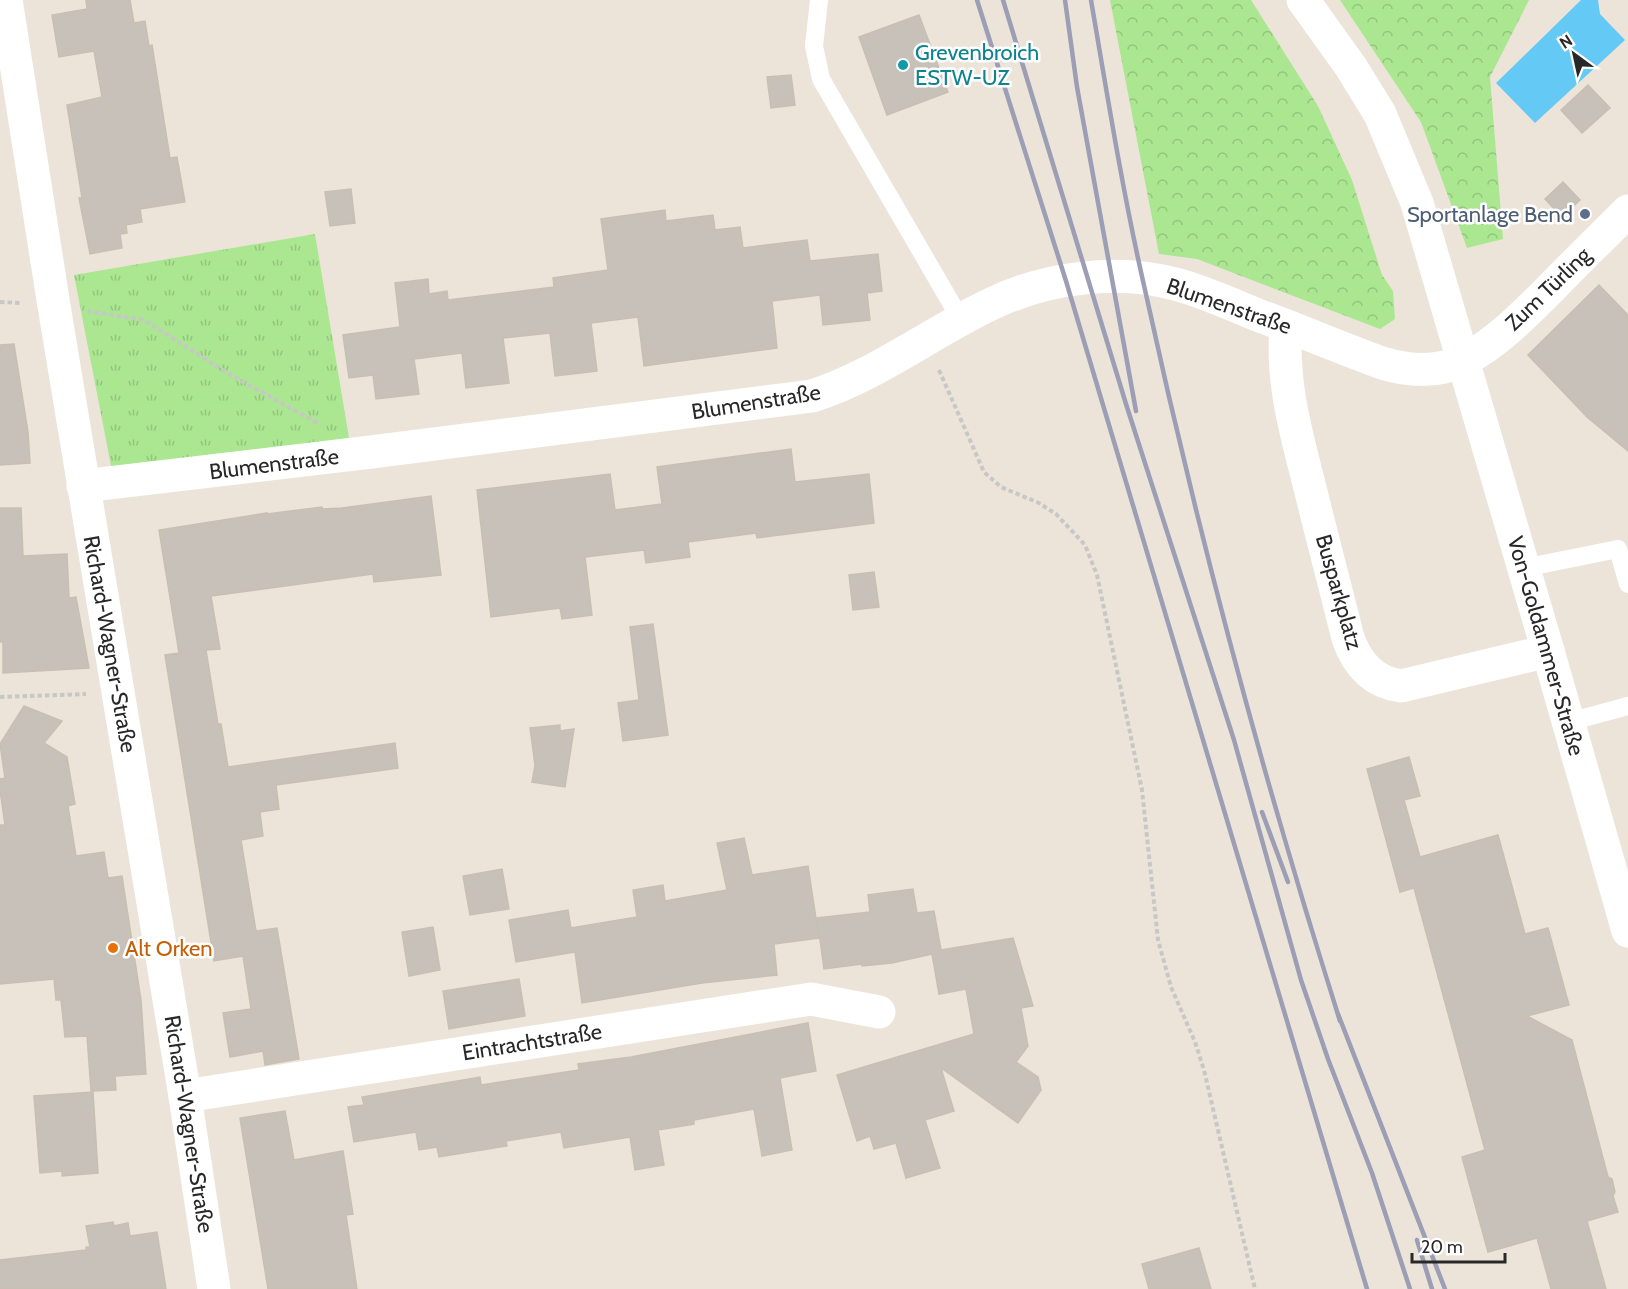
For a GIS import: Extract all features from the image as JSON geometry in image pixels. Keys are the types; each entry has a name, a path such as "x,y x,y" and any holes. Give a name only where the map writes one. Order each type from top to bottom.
{"street":[{"name":"Richard-Wagner-Straße","path":"6,0 54,306 185,1096 214,1289"},
{"name":"Von-Goldammer-Straße","path":"1303,0 1356,75 1380,114 1390,134 1426,230 1462,361 1569,722 1619,865 1628,931"},
{"name":"Zum Türling","path":"1462,361 1490,343 1527,312 1628,211"},
{"name":"Blumenstraße","path":"84,486 812,396 840,386 988,305 1024,292 1066,281 1105,277 1142,279 1178,285 1402,369 1433,368 1462,361"},
{"name":"Busparkplatz","path":"1286,326 1285,373 1293,421 1348,638 1363,666 1380,680 1401,686 1548,651"},
{"name":"Eintrachtstraße","path":"185,1096 811,999 879,1012"}],"lane":[{"path":"819,0 814,46 821,79 961,320"},
{"path":"1524,568 1618,549 1628,584"},
{"path":"1569,722 1628,706"}],"path":[{"path":"54,306 144,320 229,374 371,452"},
{"path":"925,339 984,472 1001,487 1040,502 1056,514 1080,537 1089,552 1142,790 1158,940 1171,987 1204,1071 1255,1289"},
{"path":"0,697 119,692"}],"green space":[{"path":"1110,0 1251,0 1318,106 1352,180 1382,275 1393,291 1395,319 1380,329 1197,259 1159,254"},
{"path":"1340,0 1529,0 1490,77 1503,239 1467,248 1421,122"},
{"path":"315,234 350,444 113,476 74,275"}],"water":[{"path":"1581,0 1598,0 1600,14 1625,40 1535,123 1496,83"}],"building":[{"path":"86,0 130,0 134,23 145,21 149,46 152,45 170,158 177,157 185,202 140,209 142,222 126,225 127,233 120,234 122,248 90,254 79,198 82,198 67,105 102,97 94,51 59,57 52,15 87,9"},
{"name":"Grevenbroich ESTW-UZ","path":"919,15 948,92 887,115 859,37"},
{"path":"791,75 795,105 771,108 767,77"},
{"path":"1588,85 1610,108 1582,133 1561,110"},
{"path":"1563,182 1580,200 1562,217 1545,199"},
{"path":"351,189 355,223 330,226 325,192"},
{"path":"665,210 666,221 713,215 715,230 740,227 743,248 807,240 810,261 878,254 882,291 867,293 870,320 823,325 820,295 772,301 777,348 644,366 638,317 591,323 597,371 555,376 550,333 503,338 509,383 466,388 462,353 414,359 419,394 376,399 373,375 349,378 343,335 400,327 395,283 428,279 429,294 447,291 448,300 554,287 553,278 608,270 601,219"},
{"path":"1599,285 1628,315 1628,451 1587,417 1528,355"},
{"path":"14,344 28,432 30,463 0,465 0,345"},
{"path":"791,449 795,482 869,474 874,523 757,538 756,533 688,542 690,557 646,563 644,550 585,557 592,615 562,619 560,608 491,617 477,490 610,474 615,510 662,504 657,467"},
{"path":"431,496 441,575 374,582 373,574 211,596 220,649 206,650 218,724 221,724 228,767 395,743 398,768 276,785 279,809 260,812 263,836 241,840 256,931 277,928 299,1059 265,1065 263,1051 230,1057 223,1013 251,1009 243,956 214,961 165,655 179,653 159,530 267,513 322,507 322,509 342,508"},
{"path":"0,508 21,508 23,556 67,554 69,598 76,597 89,668 3,673 3,642 0,642"},
{"path":"874,572 879,607 853,610 849,575"},
{"path":"653,624 668,735 623,741 618,703 639,700 630,627"},
{"path":"24,706 62,721 44,743 67,757 75,804 68,806 76,856 104,852 108,878 122,876 141,1000 146,1074 115,1076 116,1090 91,1091 87,1036 65,1037 61,1000 56,1000 54,979 0,984 0,825 5,825 0,779 5,778 0,744"},
{"path":"560,725 560,731 574,729 565,787 532,782 535,765 530,728"},
{"path":"1409,757 1420,796 1404,800 1420,857 1498,835 1525,934 1548,928 1569,1005 1527,1016 1572,1040 1608,1177 1612,1179 1615,1192 1613,1196 1618,1212 1587,1221 1606,1289 1551,1289 1537,1238 1488,1252 1462,1157 1485,1150 1414,888 1400,892 1367,769"},
{"path":"744,838 752,875 808,866 819,938 774,944 777,975 702,983 582,1003 575,952 516,962 509,920 568,910 571,928 637,917 633,890 663,885 665,901 727,890 717,843"},
{"path":"502,869 509,909 470,915 463,876"},
{"path":"913,889 917,913 934,911 941,950 1013,938 1033,1006 1021,1008 1028,1046 1016,1062 1038,1077 1041,1090 1018,1123 941,1068 954,1111 925,1120 940,1168 906,1178 896,1143 874,1149 870,1136 857,1141 837,1075 974,1034 966,989 939,994 932,954 892,963 824,969 817,918 870,912 868,895"},
{"path":"433,927 440,970 409,976 402,932"},
{"path":"519,979 525,1016 449,1029 443,991"},
{"path":"808,1023 816,1071 780,1078 792,1150 762,1156 754,1109 694,1120 694,1124 658,1130 664,1165 635,1170 630,1137 564,1148 561,1132 506,1141 507,1146 439,1157 437,1147 419,1150 416,1132 354,1142 348,1107 364,1105 362,1097 480,1077 481,1085 579,1070 578,1064 631,1057"},
{"path":"93,1092 98,1173 62,1176 62,1171 40,1173 34,1096"},
{"path":"285,1111 294,1160 343,1151 353,1214 346,1215 357,1289 268,1289 240,1118"},
{"path":"113,1222 114,1226 128,1223 130,1236 157,1232 166,1289 0,1289 0,1260 86,1250 86,1247 90,1247 86,1226"},
{"path":"1199,1248 1211,1289 1149,1289 1142,1264"}],"railway":[{"path":"977,0 1066,281 1367,1289"},
{"path":"1003,0 1126,404 1234,740 1301,980 1328,1059 1372,1173 1410,1289"},
{"path":"1065,0 1077,87 1136,411"},
{"path":"1091,0 1135,246 1186,468 1258,746 1340,1021"},
{"path":"1262,812 1288,882"},
{"path":"1338,1014 1445,1289"},
{"path":"1417,1240 1432,1289"}],"place":[{"name":"Grevenbroich ESTW-UZ","path":"903,65"},
{"name":"Sportanlage Bend","path":"1585,214"},
{"name":"Alt Orken","path":"113,948"}]}
